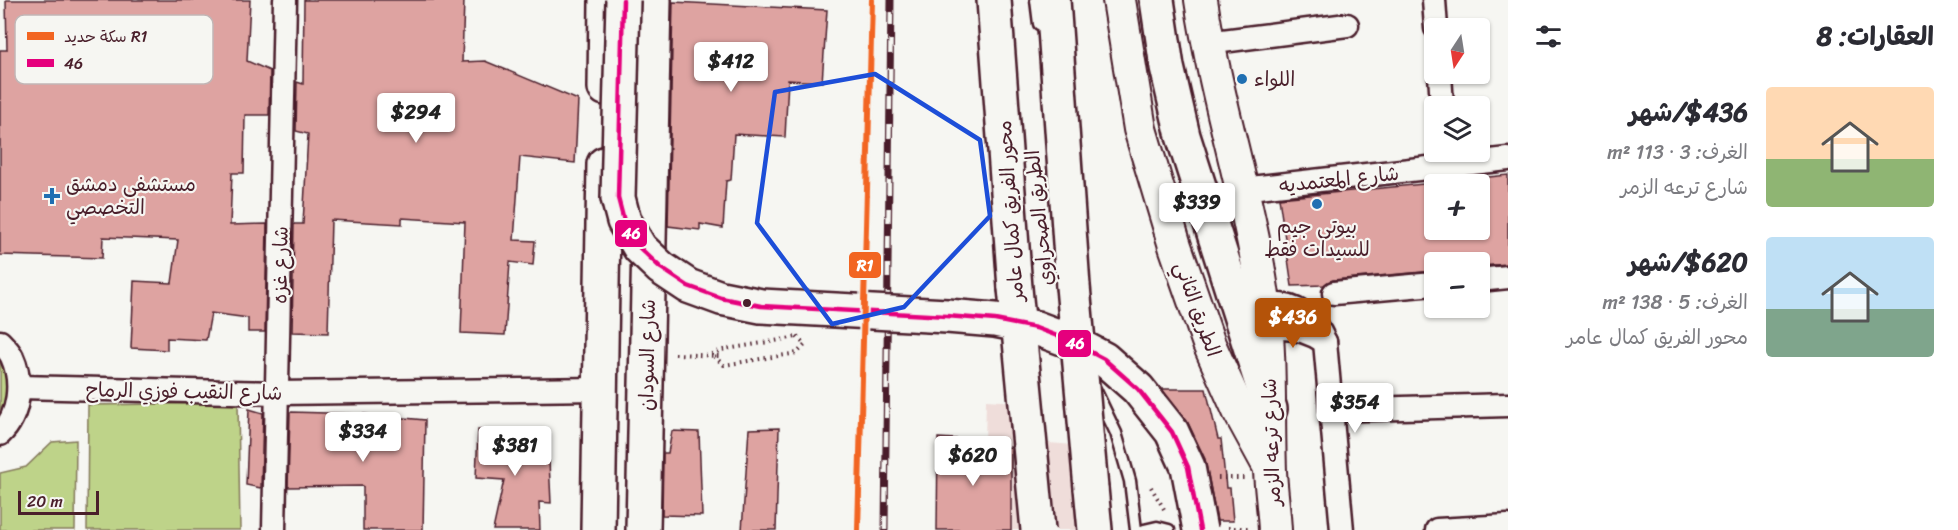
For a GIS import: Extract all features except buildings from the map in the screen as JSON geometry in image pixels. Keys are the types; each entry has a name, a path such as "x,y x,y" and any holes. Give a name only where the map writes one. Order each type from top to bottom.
{"main road":[{"path":"598,530 602,389 606,0"},
{"path":"623,0 618,198 624,220 640,248 661,268 688,286 721,298 761,306 995,320 1036,328 1068,340 1104,359 1138,389 1172,432 1188,468 1200,530"},
{"name":"شارع السودان","path":"643,530 654,0"},
{"name":"محور الفريق كمال عامر","path":"994,0 1015,288 1038,530"},
{"path":"1053,0 1073,286 1095,530"},
{"path":"1157,0 1167,67 1183,136 1270,410"}],"street":[{"name":"شارع غزه","path":"274,530 285,0"},
{"name":"الطريق الثاني","path":"1119,0 1140,129 1175,246 1209,344 1239,411 1270,470"},
{"name":"شارع ترعه الزمر","path":"1201,0 1207,43 1255,247 1265,317 1270,410 1270,470 1275,530"},
{"path":"1434,0 1435,18"},
{"path":"1207,43 1347,26"},
{"name":"شارع المعتمديه","path":"1490,159 1508,159"},
{"name":"شارع المعتمديه","path":"1241,189 1432,162"},
{"path":"1490,279 1508,277"},
{"path":"1334,293 1424,285"},
{"path":"1265,317 1310,333 1325,342 1342,530"},
{"path":"0,342 12,356 19,387 15,410 0,434"},
{"name":"شارع النقيب فوزي الرماح","path":"19,387 277,393 602,389"},
{"path":"1332,410 1508,405"},
{"path":"1437,530 1508,526"}],"lane":[{"path":"1036,0 1040,35"},
{"name":"الطريق الصحراوي","path":"1061,276 1086,367 1116,433 1130,481 1136,530"},
{"path":"1144,530 1157,527 1169,530"}],"path":[{"path":"797,337 805,345 797,353 724,365 711,354 797,337"},
{"path":"647,354 719,356"}],"highlighted area":[{"path":"875,74 980,140 990,216 904,307 832,324 757,223 775,92"}],"shaded area":[{"path":"986,400 1018,402 1035,442 1101,447 1110,502 1110,530 983,530"}],"green space":[{"path":"0,362 7,374 9,385 0,410"},
{"path":"238,403 240,530 87,530 88,405"},
{"path":"76,440 75,530 0,530 0,473 26,467 52,442"}],"railway":[{"path":"885,530 891,0"}],"rail line":[{"name":"R1","path":"858,530 872,0"}],"transit line":[{"name":"46","path":"623,0 618,198 624,221 640,248 661,268 688,286 721,298 761,306 995,320 1036,328 1068,340 1104,359 1138,389 1172,432 1188,467 1200,530"}],"place":[{"name":"اللواء","path":"1242,79"},
{"name":"مستشفى دمشق التخصصي","path":"52,196"},
{"name":"بيوتى جيم للسيدات فقط","path":"1317,204"}]}
